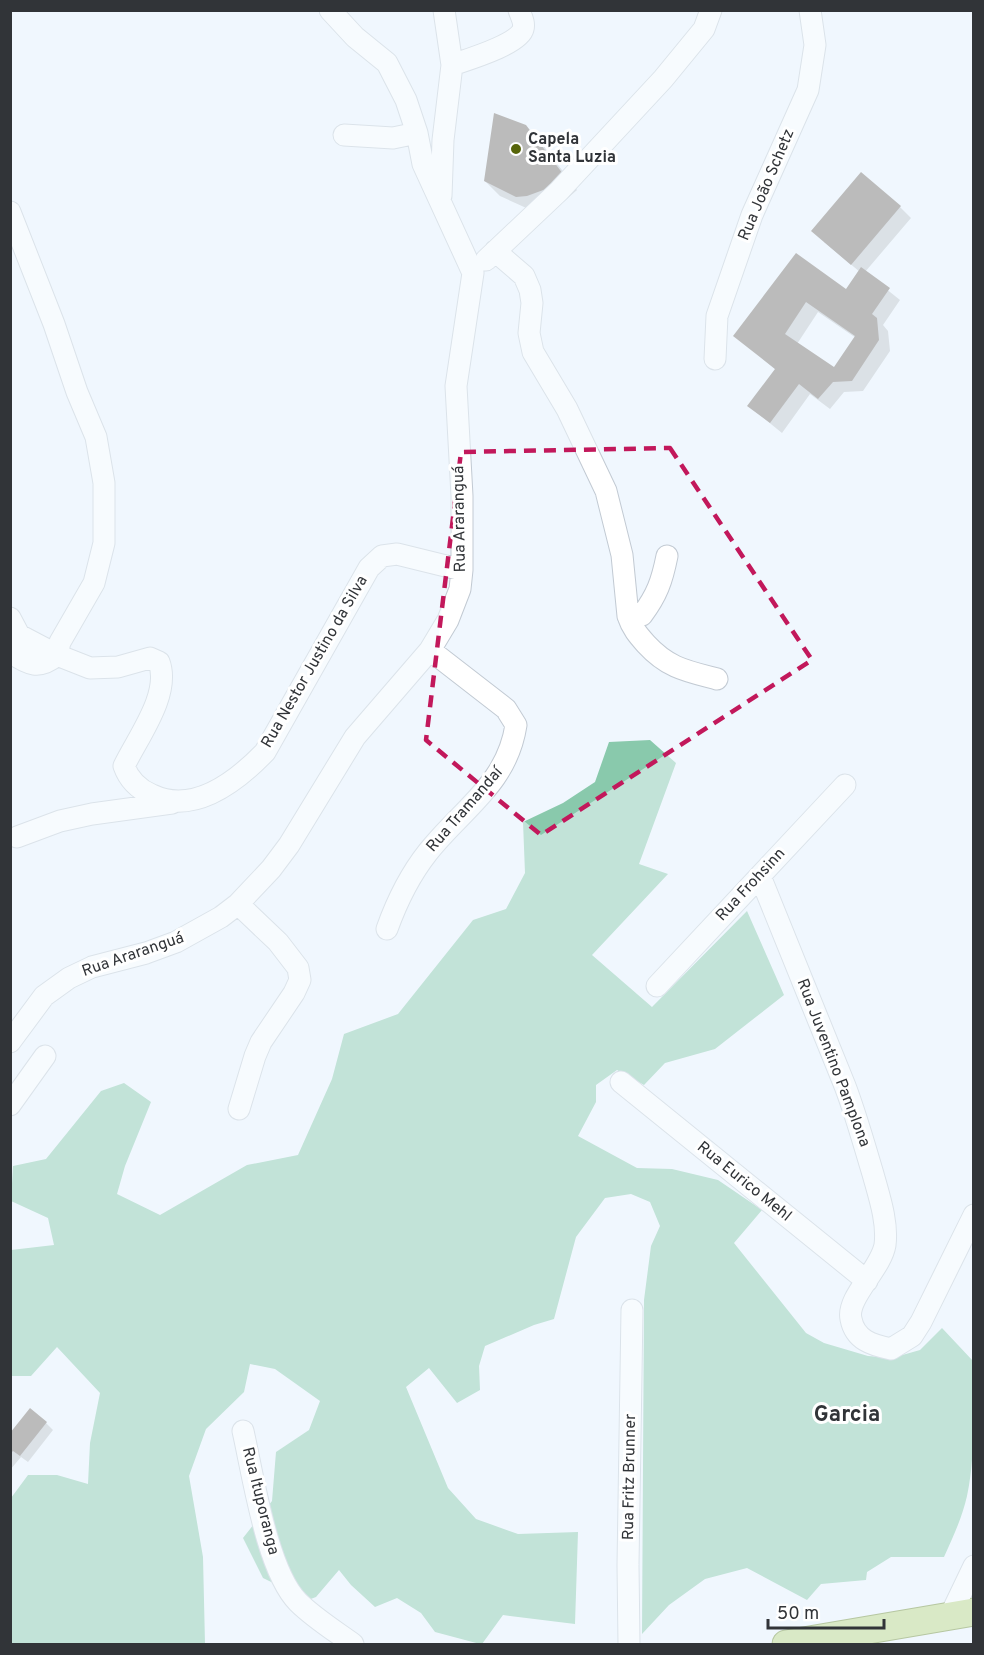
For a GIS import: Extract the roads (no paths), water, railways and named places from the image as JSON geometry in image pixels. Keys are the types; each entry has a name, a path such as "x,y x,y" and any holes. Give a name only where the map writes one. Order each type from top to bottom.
{"main road":[{"path":"786,1644 962,1613"}],"street":[{"path":"330,10 355,37 387,63 406,100 417,133 423,164 473,273 560,191 663,80 704,29 711,10"},
{"path":"441,203 443,140 452,65 444,10"},
{"path":"452,65 483,54 518,37 523,32 524,26 519,10"},
{"name":"Rua João Schetz","path":"715,359 717,316 752,215 808,90 815,45 810,10"},
{"path":"344,135 393,138 417,133"},
{"path":"10,213 96,437 104,483 104,543 94,583 60,642 57,655 48,663 36,665 10,652"},
{"path":"495,251 524,276 532,303 529,333 533,352 567,409 606,491 622,555 631,626 659,658 677,669 717,679"},
{"name":"Rua Araranguá","path":"10,1042 44,996 69,978 92,967 146,953 176,942 213,922 238,904 271,869 289,845 319,800 355,737 430,650 448,620 460,589 462,495 456,386 473,273"},
{"name":"Rua Nestor Justino da Silva","path":"57,655 90,668 118,667 150,658 159,662 163,671 153,712 124,766 128,777 142,790 160,799 181,802 200,799 248,770 265,752 369,568 382,556 397,554 462,570"},
{"path":"628,616 642,615 655,597 662,582 667,556"},
{"path":"10,618 19,635 57,655"},
{"name":"Rua Tramandaí","path":"387,929 399,897 411,876 429,851 489,786 506,761 514,740 516,725 506,709 430,650"},
{"name":"Rua Frohsinn","path":"657,986 845,784"},
{"path":"17,837 60,821 92,814 181,802"},
{"name":"Rua Juventino Pamplona","path":"759,876 845,1086 881,1203 885,1227 885,1247 854,1302 850,1316 855,1334 872,1345 891,1349 912,1336 974,1215"},
{"path":"238,904 278,942 298,968 300,980 294,993 261,1042 238,1109"},
{"path":"10,1105 45,1056"},
{"name":"Rua Eurico Mehl","path":"621,1082 867,1281"},
{"name":"Rua Fritz Brunner","path":"629,1644 632,1310"},
{"name":"Rua Ituporanga","path":"243,1431 270,1548 285,1586 297,1601 353,1644"},
{"path":"962,1613 974,1566"}],"place":[{"name":"Capela Santa Luzia","path":"516,149"}],"district":[{"name":"Garcia","path":"847,1415"}]}
